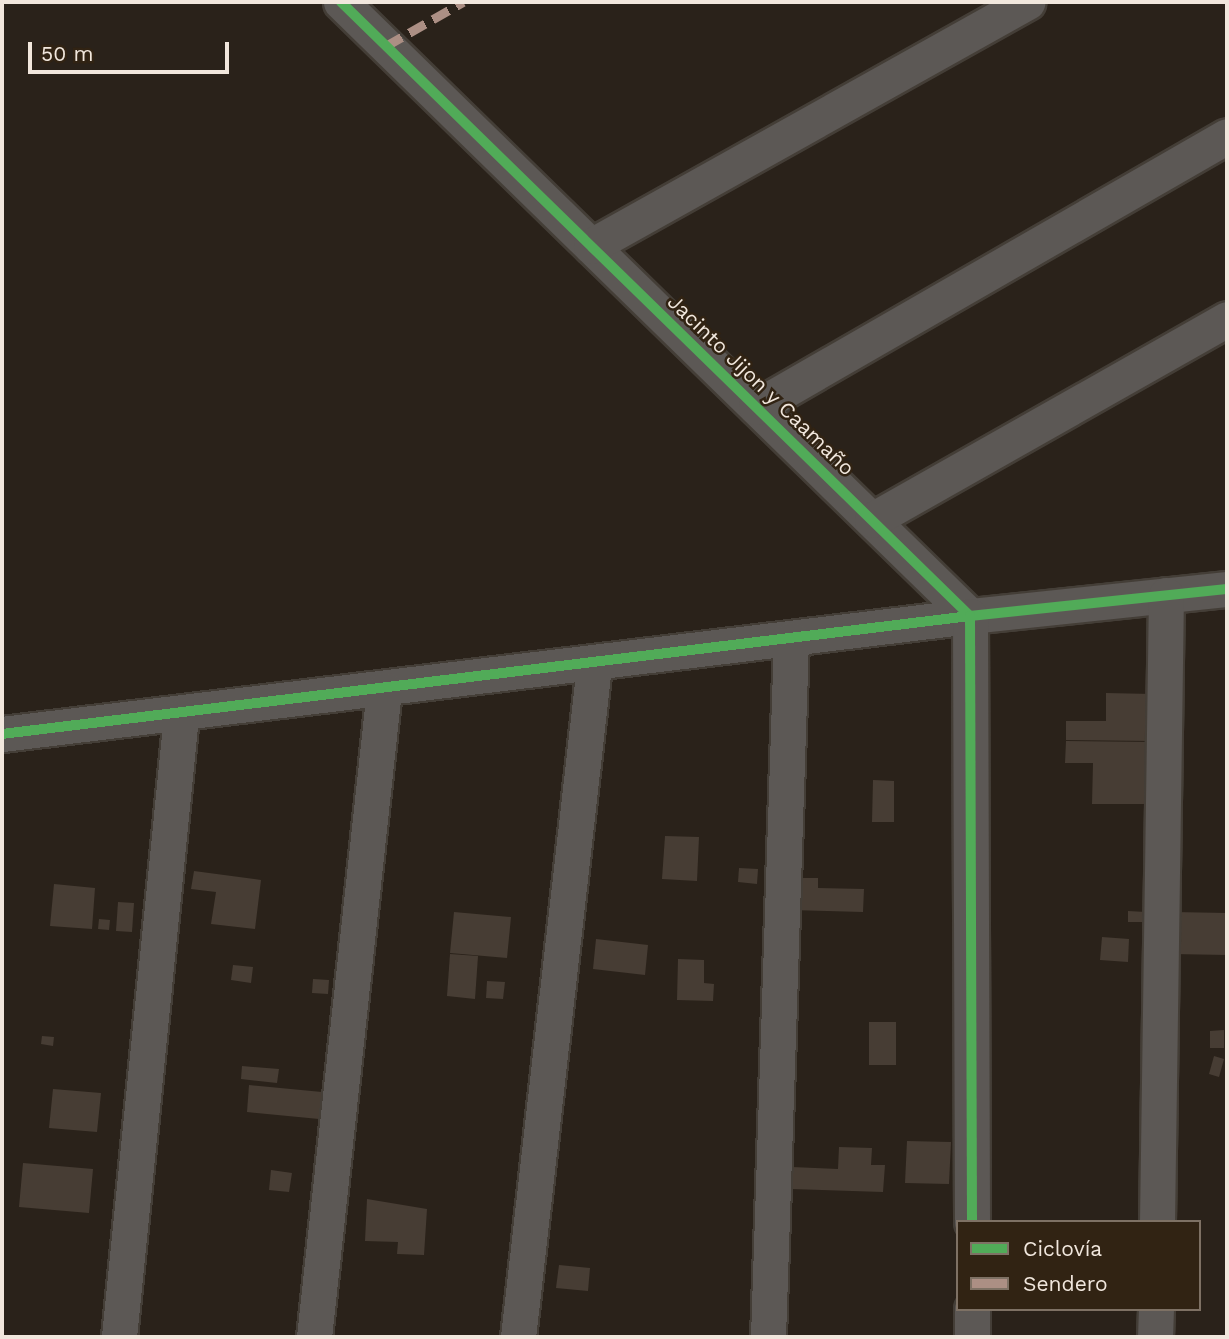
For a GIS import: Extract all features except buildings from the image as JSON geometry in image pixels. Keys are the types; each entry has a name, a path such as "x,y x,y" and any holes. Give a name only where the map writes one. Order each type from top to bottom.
{"street":[{"name":"Jacinto Jijon y Caamaño","path":"341,2 970,616"},
{"path":"591,246 1027,2"},
{"path":"756,407 1227,136"},
{"path":"872,520 1227,319"},
{"path":"2,734 181,716 594,666 970,616 1227,589"},
{"path":"1157,1220 1166,595"},
{"path":"970,616 972,1220"},
{"path":"768,1337 791,639"},
{"path":"518,1337 594,666"},
{"path":"314,1337 384,690"},
{"path":"119,1337 181,716"},
{"path":"972,1311 972,1337"},
{"path":"1155,1337 1156,1311"}],"marked path":[{"path":"386,46 463,2"}],"cycle path":[{"path":"341,2 970,616 1227,589"},
{"path":"2,734 970,616 972,1220"}]}
